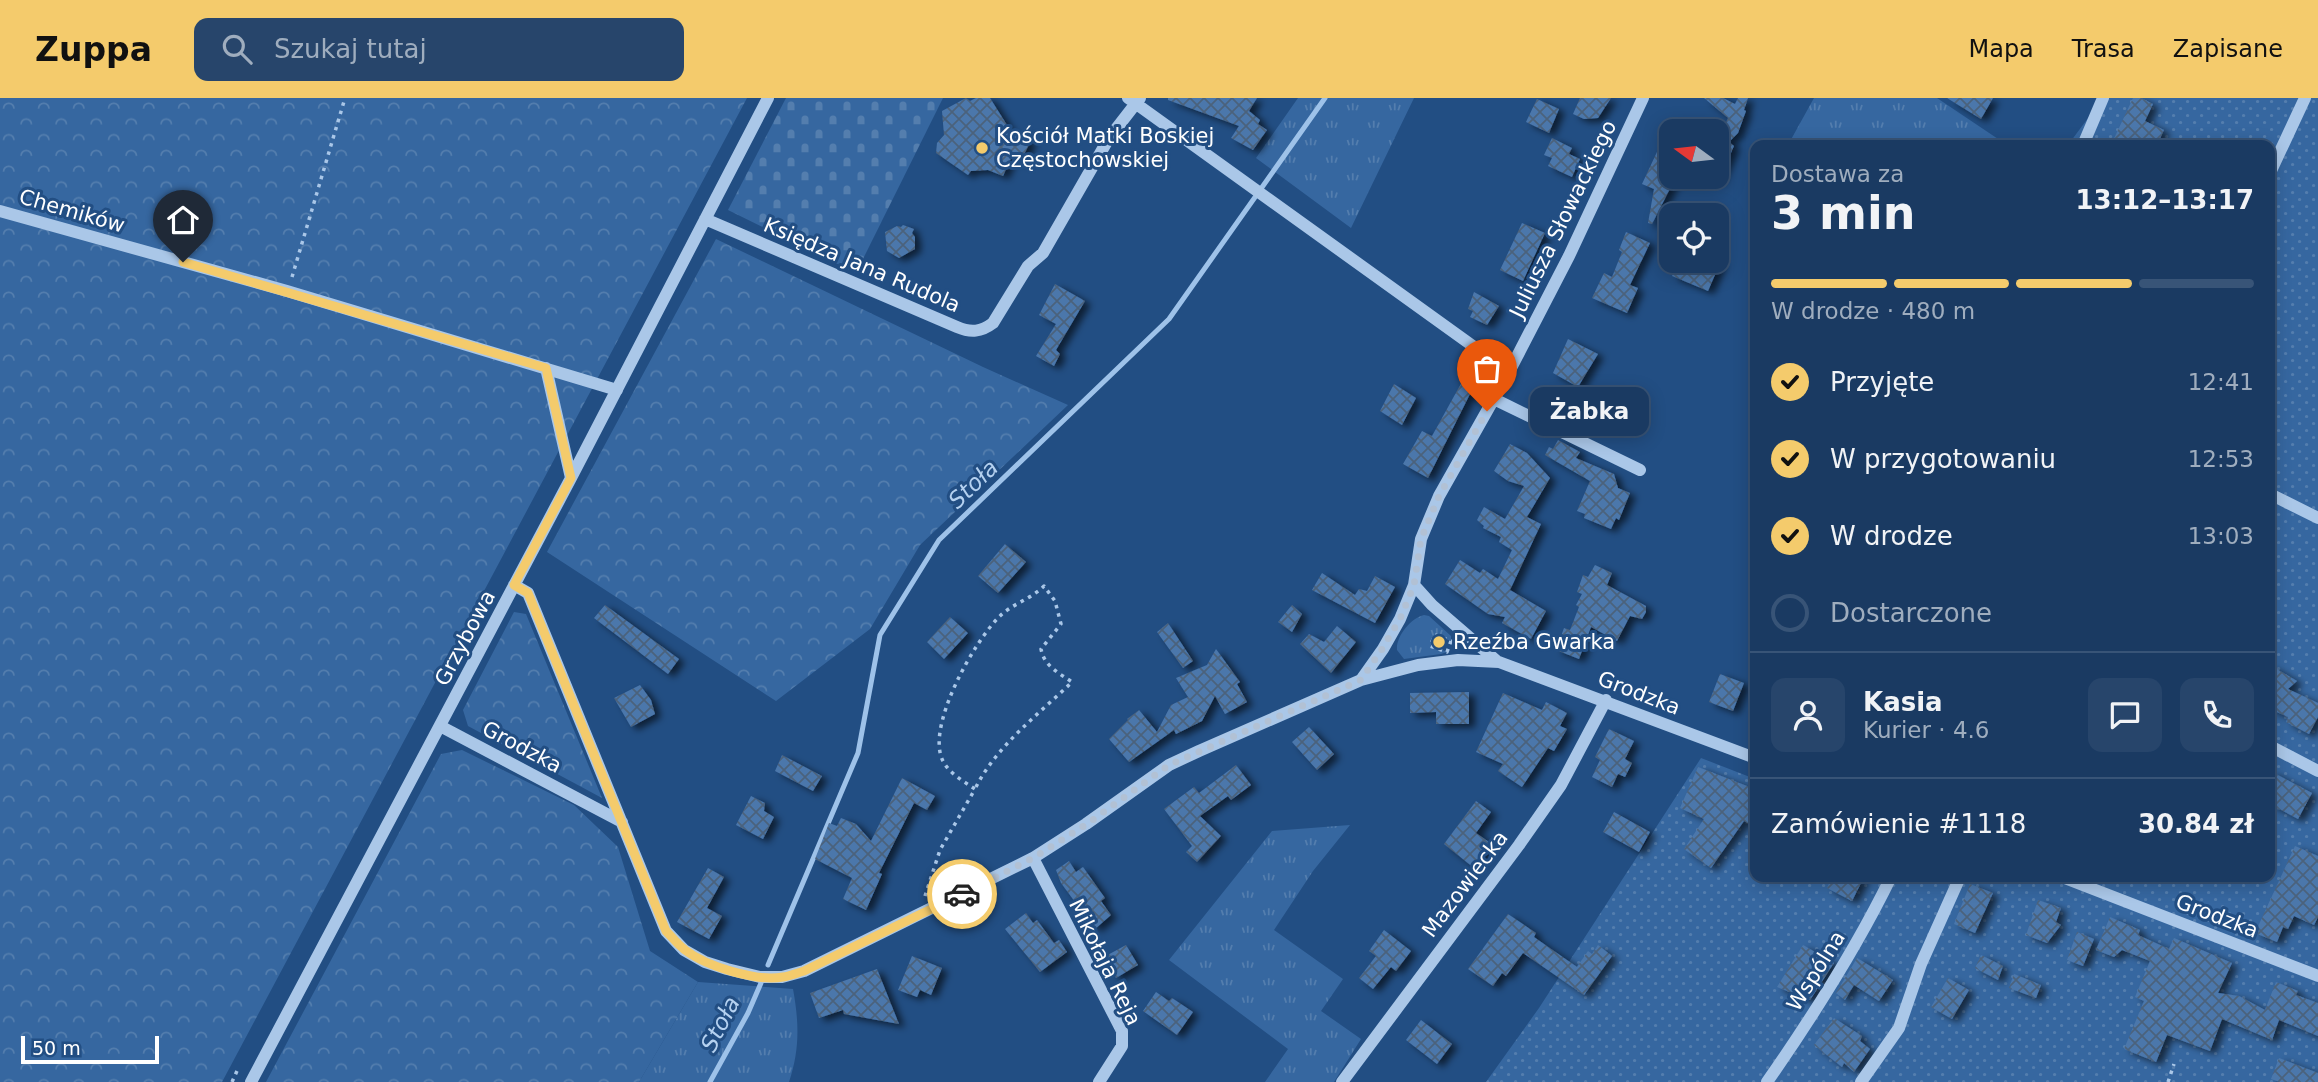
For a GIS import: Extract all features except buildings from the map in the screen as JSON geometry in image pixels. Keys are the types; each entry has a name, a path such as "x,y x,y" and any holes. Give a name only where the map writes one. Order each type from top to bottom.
{"street":[{"name":"Grzybowa","path":"251,1082 571,478 768,98"},
{"name":"Juliusza Słowackiego","path":"1361,680 1400,619 1414,585 1421,539 1439,496 1509,372 1569,256 1643,98"},
{"path":"2084,140 2103,98"},
{"path":"2275,162 2305,98"},
{"name":"Księdza Jana Rudola","path":"705,219 957,327 975,332 993,323 1028,266 1043,253 1109,138 1135,100 1509,372"},
{"name":"Chemików","path":"0,211 287,291 617,390"},
{"path":"546,368 571,478"},
{"path":"1494,398 1640,470"},
{"path":"2275,496 2318,518"},
{"name":"Grodzka","path":"514,585 528,593 666,931 684,950 705,962 760,977 782,978 804,971 1033,858 1087,824 1169,765 1361,680 1432,663 1458,660 1499,662 1750,756"},
{"path":"1414,585 1432,605 1499,662"},
{"name":"Mazowiecka","path":"1342,1082 1561,785 1606,700"},
{"name":"Grodzka","path":"440,726 622,822"},
{"path":"2275,749 2318,771"},
{"name":"Mikołaja Reja","path":"1033,858 1122,1031 1122,1046 1099,1082"},
{"name":"Wspólna","path":"1767,1082 1836,979 1889,882"},
{"path":"1861,1082 1899,1028 1921,964 1957,882"},
{"name":"Grodzka","path":"2075,882 2318,976"}],"path":[{"path":"287,291 345,98"},
{"path":"920,915 930,875 940,850 975,789 986,768 1072,682 1048,665 1042,657 1041,649 1061,624 1055,601 1044,586 1001,615 979,640 958,678 946,710 940,733 942,759 950,771 975,789"},
{"path":"1435,635 1451,641 1447,652 1430,646 1435,635"},
{"path":"2168,1082 2174,1064"},
{"path":"232,1082 238,1070"}],"green space":[{"path":"0,98 747,98 222,1082 0,1082"},
{"path":"786,98 943,98 856,273 728,210"},
{"path":"1298,98 1414,98 1351,228 1256,158"},
{"path":"1814,98 1937,98 2000,140 1791,140"},
{"path":"2103,98 2318,98 2318,1082 1486,1082 1539,1008 1701,758 1750,777 1750,882 2275,882 2275,140 2072,140"},
{"path":"716,239 1068,405 920,545 870,629 776,701 547,552"},
{"path":"514,612 526,614 602,798 468,726 463,710"},
{"path":"1424,615 1429,616 1451,636 1451,641 1435,635 1431,645 1447,652 1404,659 1397,650 1399,639 1409,624"},
{"path":"462,750 574,805 618,847 650,951 698,982 639,1082 266,1082 441,754"},
{"path":"1350,825 1313,871 1274,930 1343,979 1321,1011 1361,1039 1334,1082 1265,1082 1288,1049 1169,960 1272,831"},
{"path":"698,982 793,989 797,1036 789,1082 639,1082"}],"waterway":[{"name":"Stoła","path":"768,965 858,753 880,635 939,540 1169,319 1325,98"},
{"name":"Stoła","path":"710,1082 748,1013 761,983"}],"way so far":[{"path":"962,894 1033,858 1087,824 1169,765 1361,680 1400,619 1414,585 1421,539 1439,496 1487,411"}],"place":[{"name":"Kościół Matki Boskiej Częstochowskiej","path":"982,148"},
{"name":"Żabka","path":"1487,411"},
{"name":"Rzeźba Gwarka","path":"1439,642"}],"route":[{"path":"183,262 546,368 571,478 514,585 528,593 666,931 684,950 705,962 727,969 760,977 782,978 804,971 962,894"}]}
